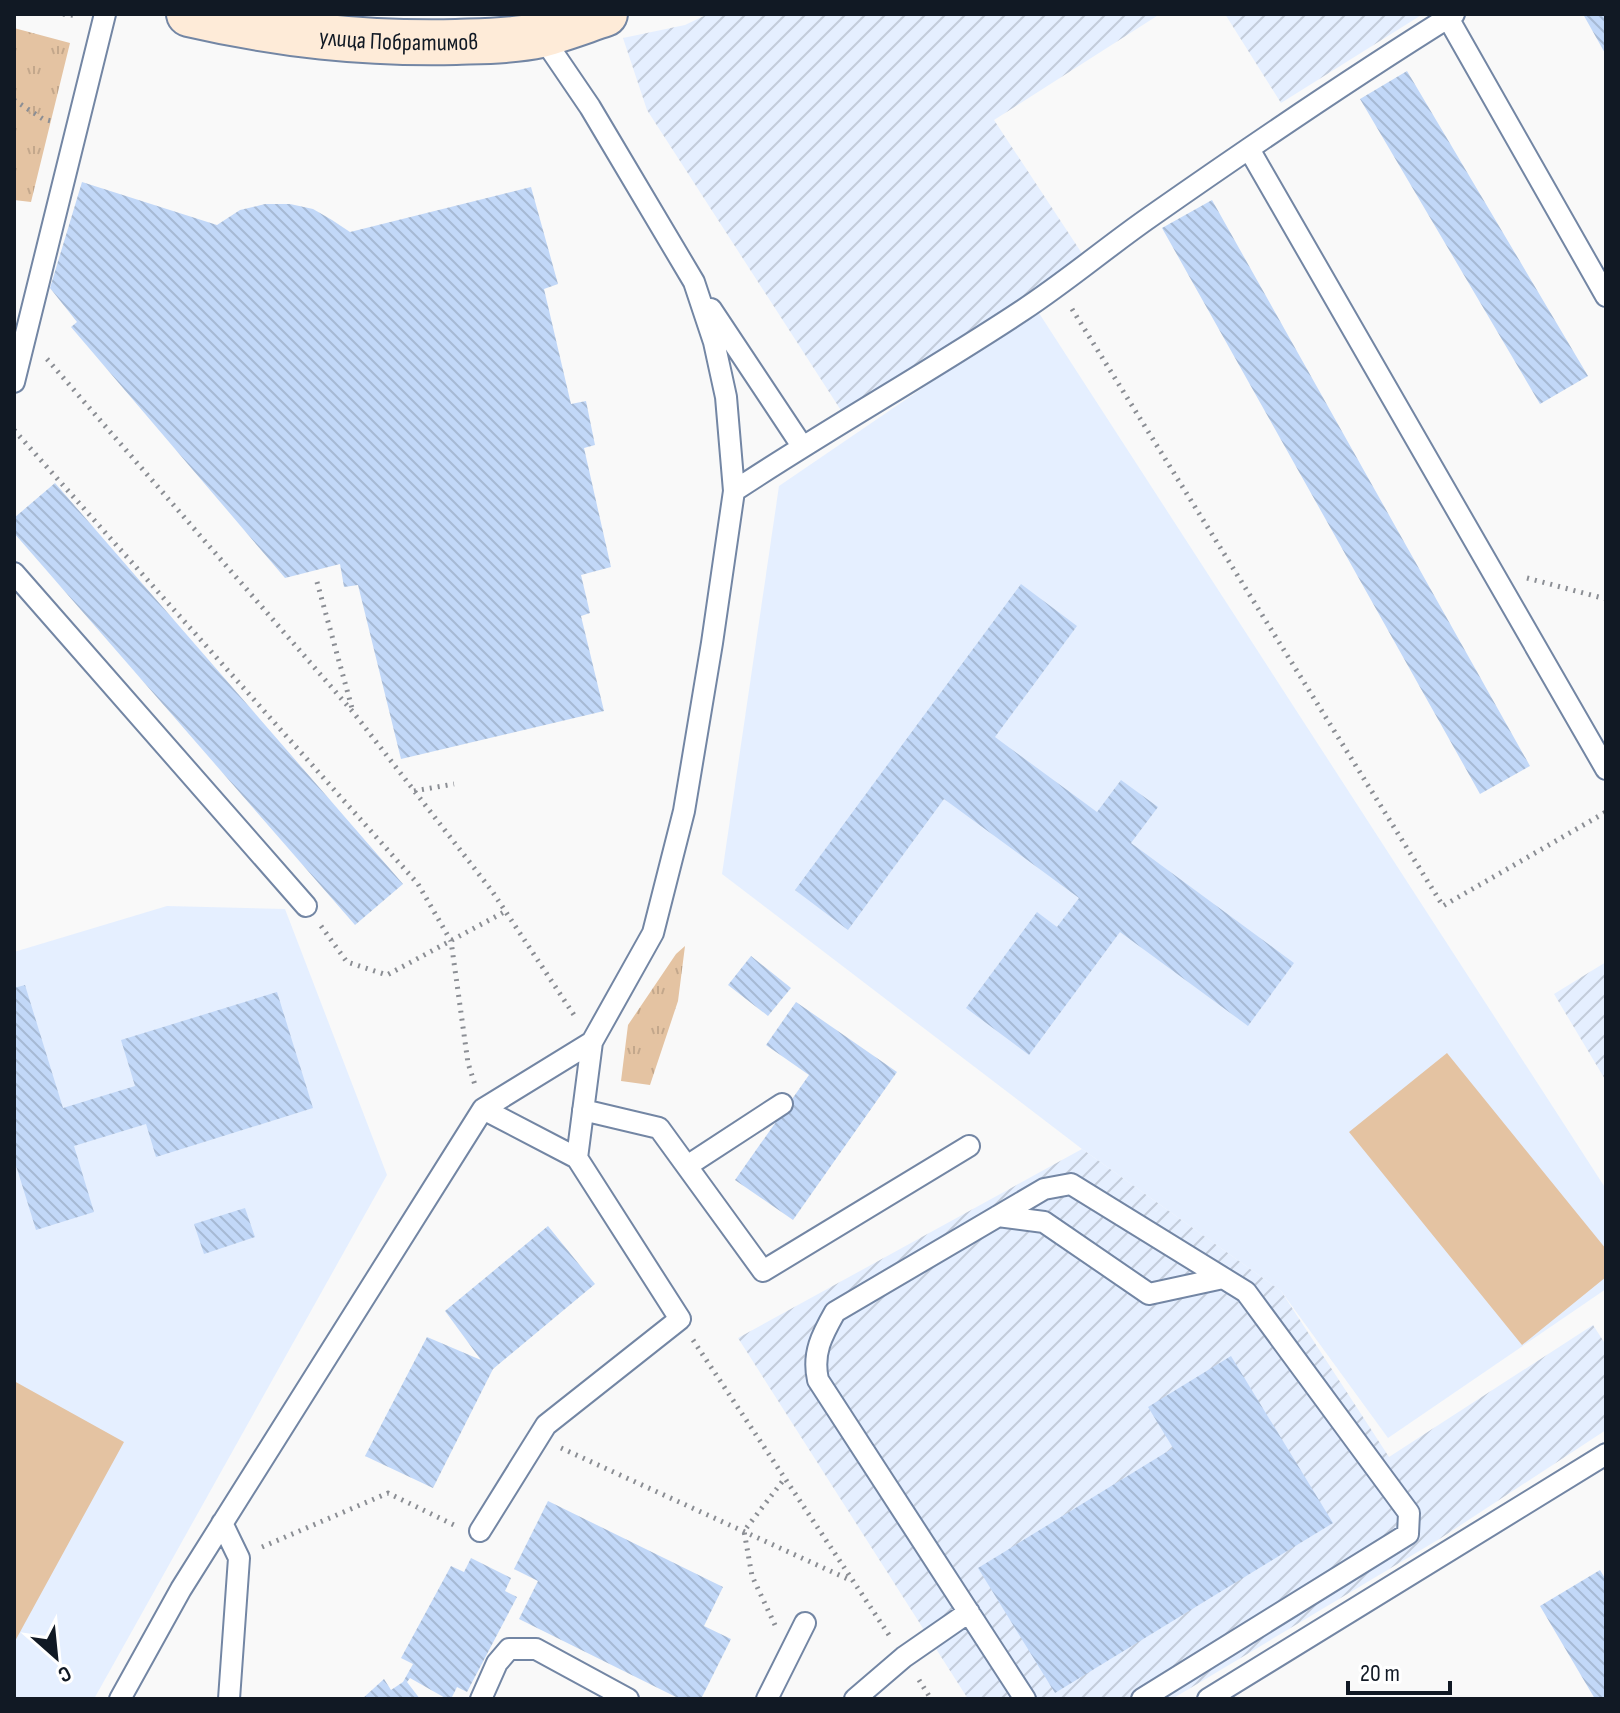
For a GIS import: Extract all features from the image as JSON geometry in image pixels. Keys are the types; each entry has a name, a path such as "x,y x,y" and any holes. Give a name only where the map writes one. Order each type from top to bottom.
{"street":[{"name":"улица Побратимов","path":"189,14 276,23 325,39 410,43 499,41 541,35 605,14"}],"lane":[{"path":"14,382 105,14"},
{"path":"734,491 1024,309 1148,218 1451,16 1606,296"},
{"path":"541,35 590,107 749,369 802,446"},
{"path":"1249,149 1606,769"},
{"path":"577,1158 592,1042 653,933 684,811 734,491 726,397 714,342 694,282"},
{"path":"14,573 306,906"},
{"path":"120,1699 181,1589 483,1109 592,1042"},
{"path":"687,1166 782,1104"},
{"path":"480,1531 546,1425 680,1319 577,1158 483,1109"},
{"path":"583,1110 659,1128 763,1271 969,1146"},
{"path":"1025,1699 818,1380 814,1365 822,1335 835,1312 1044,1189 1071,1184 1246,1292 1409,1513 1408,1534 1142,1699"},
{"path":"998,1216 1044,1222 1149,1294 1223,1278"},
{"path":"1211,1698 1606,1454"},
{"path":"222,1523 239,1558 229,1699"},
{"path":"855,1699 904,1657 969,1612"},
{"path":"767,1699 805,1623"},
{"path":"481,1699 497,1663 509,1649 536,1649 628,1699"}],"path":[{"path":"14,100 43,119 76,129"},
{"path":"1057,285 1443,906 1606,812"},
{"path":"26,334 353,712 492,891 592,1042"},
{"path":"14,430 418,884 451,941 468,1063 483,1109"},
{"path":"1491,569 1606,599"},
{"path":"317,582 353,712"},
{"path":"414,791 454,784"},
{"path":"306,906 347,962 387,975 506,911"},
{"path":"680,1319 931,1699"},
{"path":"538,1437 853,1581"},
{"path":"785,1478 744,1531 752,1576 789,1655"},
{"path":"239,1558 388,1493 471,1534 480,1531"}],"shaded area":[{"path":"708,14 1160,14 994,120 1083,255 996,316 842,412 647,110 623,38 685,25"},
{"path":"1225,14 1423,14 1281,103"},
{"path":"1037,310 1606,1189 1606,1289 1388,1438 1281,1291 1082,1149 722,874 779,486"},
{"path":"167,906 285,909 387,1175 94,1699 14,1699 14,952"},
{"path":"1606,962 1606,1081 1554,994"},
{"path":"1082,1149 1281,1291 1389,1457 1593,1325 1606,1345 1606,1430 1441,1538 1172,1699 968,1699 738,1338"}],"green space":[{"path":"14,28 70,43 31,202 14,200"},
{"path":"685,946 678,1001 650,1085 621,1081 628,1025 676,954"},
{"path":"1447,1053 1606,1249 1606,1277 1522,1345 1349,1132"},
{"path":"14,1381 124,1442 14,1643"}],"building":[{"path":"1583,14 1606,14 1606,55"},
{"path":"1407,71 1588,376 1540,404 1360,99"},
{"path":"82,182 217,225 240,210 265,204 290,204 313,209 350,232 531,187 558,284 544,289 571,404 586,401 595,445 584,448 611,567 581,575 590,613 581,616 604,711 401,759 358,585 344,587 340,564 285,578 71,327 77,322 50,288"},
{"path":"1212,200 1530,766 1480,794 1162,228"},
{"path":"55,483 403,884 355,925 14,533 14,518"},
{"path":"1021,584 1077,626 995,737 1097,812 1121,780 1158,807 1131,843 1294,963 1248,1026 1120,932 1029,1055 966,1008 1037,912 1057,927 1079,898 944,799 848,930 795,890"},
{"path":"751,956 791,988 768,1016 728,985"},
{"path":"25,985 63,1108 135,1086 121,1040 277,992 313,1108 156,1157 146,1124 74,1146 94,1212 36,1230 14,1159 14,988"},
{"path":"796,1002 897,1072 793,1220 735,1180 809,1075 766,1045"},
{"path":"245,1208 255,1237 204,1254 194,1224"},
{"path":"548,1226 595,1284 493,1369 433,1488 365,1456 427,1337 481,1360 445,1311"},
{"path":"1231,1356 1333,1523 1055,1693 978,1568 1173,1448 1148,1407"},
{"path":"548,1501 723,1587 704,1626 731,1639 701,1699 680,1699 519,1619 538,1581 514,1569"},
{"path":"471,1558 511,1578 505,1591 517,1597 467,1692 457,1687 451,1699 447,1699 410,1678 407,1682 420,1699 362,1699 384,1679 391,1690 403,1682 413,1664 401,1658 451,1566 464,1572"},
{"path":"1600,1570 1606,1580 1606,1699 1595,1699 1540,1606"}]}
